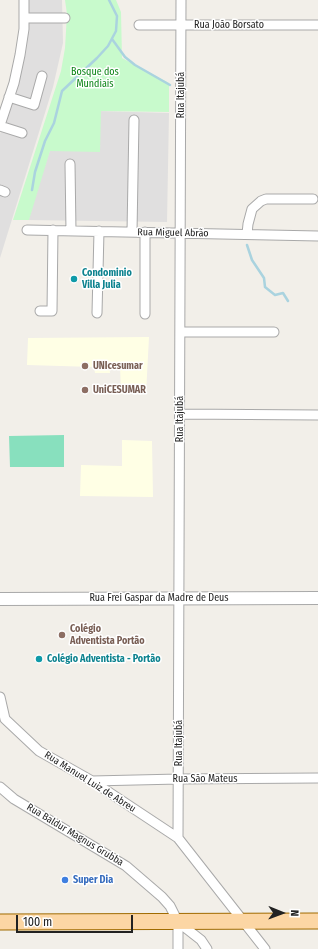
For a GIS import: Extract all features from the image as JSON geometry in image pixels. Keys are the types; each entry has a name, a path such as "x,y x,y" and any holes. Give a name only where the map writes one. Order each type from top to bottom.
{"main road":[{"path":"0,922 318,921"}],"street":[{"path":"22,133 0,125 10,97 20,56 25,18 24,0"},
{"name":"Rua Itajubá","path":"178,838 181,0"},
{"path":"25,18 65,18"},
{"name":"Rua João Borsato","path":"139,25 318,25"},
{"path":"10,97 34,105 42,76"},
{"path":"132,232 134,120"},
{"path":"70,164 71,231"},
{"path":"247,234 252,209 261,201 313,199"},
{"name":"Rua Miguel Abrão","path":"27,230 318,236"},
{"path":"40,312 52,311 53,230"},
{"path":"97,313 99,231"},
{"path":"145,232 145,314"},
{"path":"180,332 274,332"},
{"path":"180,414 318,415"},
{"name":"Rua Frei Gaspar da Madre de Deus","path":"0,599 318,598"},
{"name":"Rua Manuel Luiz de Abreu","path":"0,698 3,713 9,724 46,755 92,781 178,838 265,949"},
{"name":"Rua São Mateus","path":"92,781 178,778 318,778"},
{"name":"Rua Baldur Magnus Grubba","path":"0,787 14,799 109,854 126,866 162,897 170,906 178,922"},
{"path":"178,922 201,940 207,949"},
{"path":"178,922 178,949"},
{"path":"201,940 205,922"}],"shaded area":[{"path":"26,0 62,0 63,43 53,87 0,258 0,134 17,84 26,51 29,14"},
{"path":"99,111 169,113 167,222 27,220 50,150"},
{"name":"UNIcesumar","path":"149,337 146,394 121,394 120,365 109,364 110,373 95,373 94,367 27,365 28,338"},
{"path":"122,440 152,441 153,497 80,496 81,465 122,466"}],"green space":[{"name":"Bosque dos Mundiais","path":"65,0 116,0 121,12 122,58 169,83 169,112 101,111 100,152 50,151 29,220 13,220 61,71 65,48 67,14"},
{"path":"64,435 64,467 10,467 9,436"}],"waterway":[{"path":"32,190 35,172 45,141 54,123 62,91 108,46 116,31 117,16 109,0"},
{"path":"112,39 125,57 135,65 170,85"},
{"path":"247,245 252,260 264,278 265,287 275,295 283,293 288,301"}],"place":[{"name":"Condominio Villa Julia","path":"74,279"},
{"name":"UNIcesumar","path":"85,366"},
{"name":"UniCESUMAR","path":"85,390"},
{"name":"Colégio Adventista Portão","path":"62,635"},
{"name":"Colégio Adventista - Portão","path":"39,659"},
{"name":"Super Dia","path":"65,880"}]}
